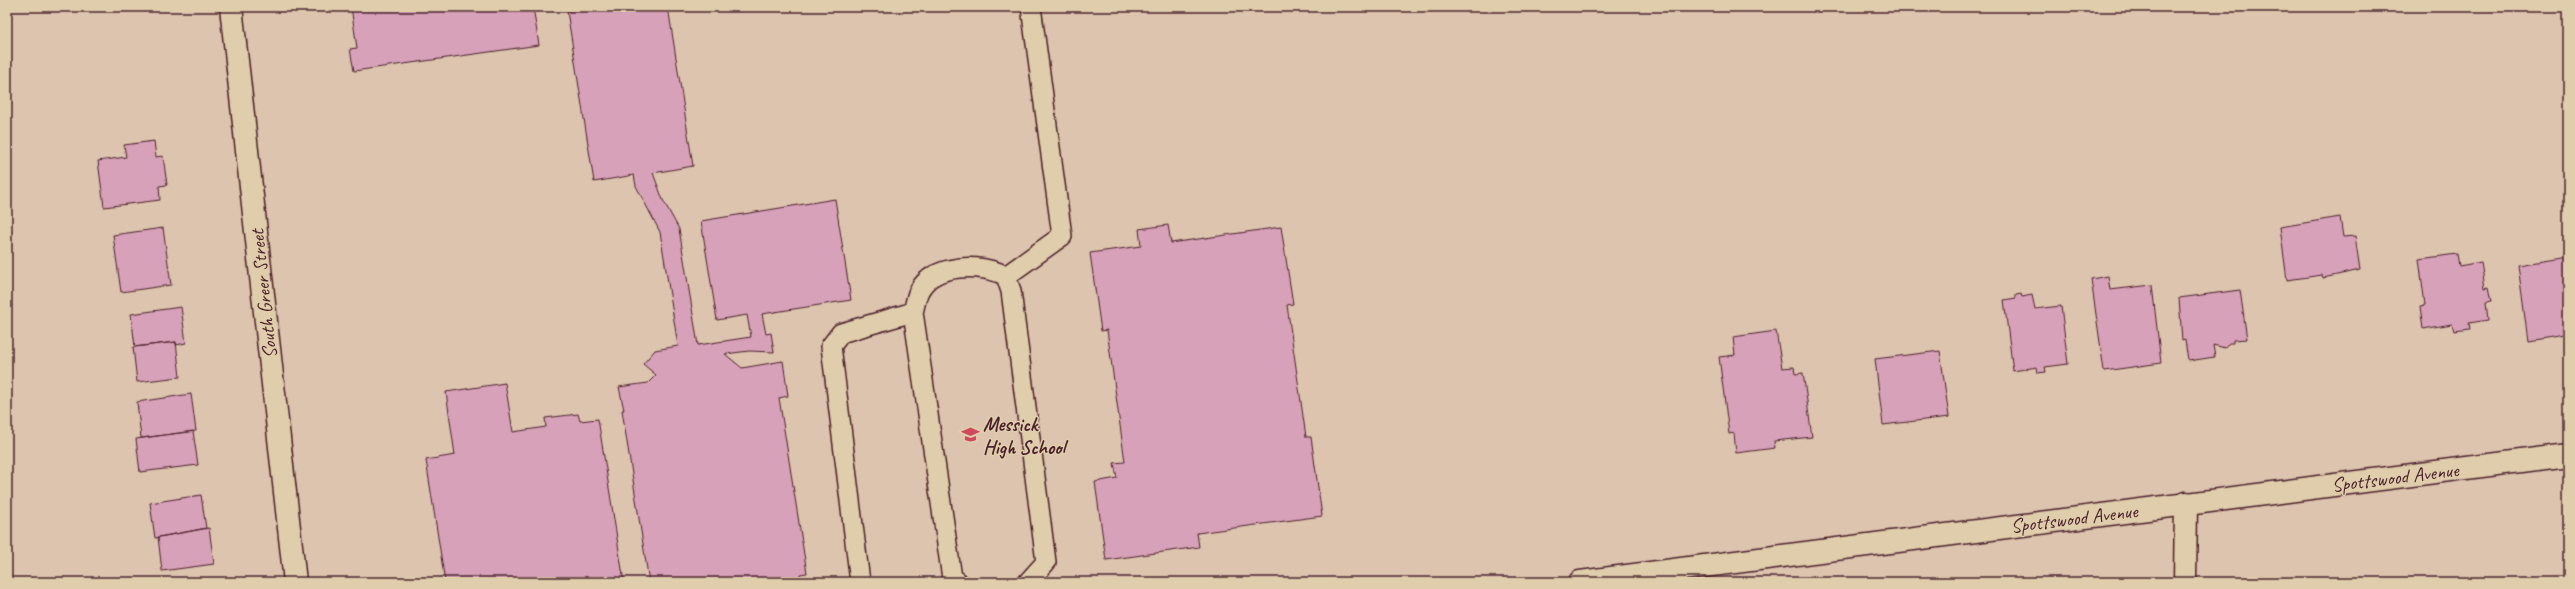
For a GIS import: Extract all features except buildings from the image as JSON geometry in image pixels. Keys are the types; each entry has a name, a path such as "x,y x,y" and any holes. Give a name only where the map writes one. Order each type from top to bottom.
{"street":[{"name":"South Greer Street","path":"231,7 295,582"},
{"name":"Spottswood Avenue","path":"1580,582 2186,503 2568,456"},
{"path":"2185,582 2186,503"}],"lane":[{"path":"1006,276 1062,236 1031,7"},
{"path":"958,582 952,578 913,312 919,290 932,278 952,269 977,266 995,270 1006,276 1011,291 1046,562 1028,582"},
{"path":"860,582 831,346 841,333 913,312"}],"place":[{"name":"Messick High School","path":"970,435"}]}
